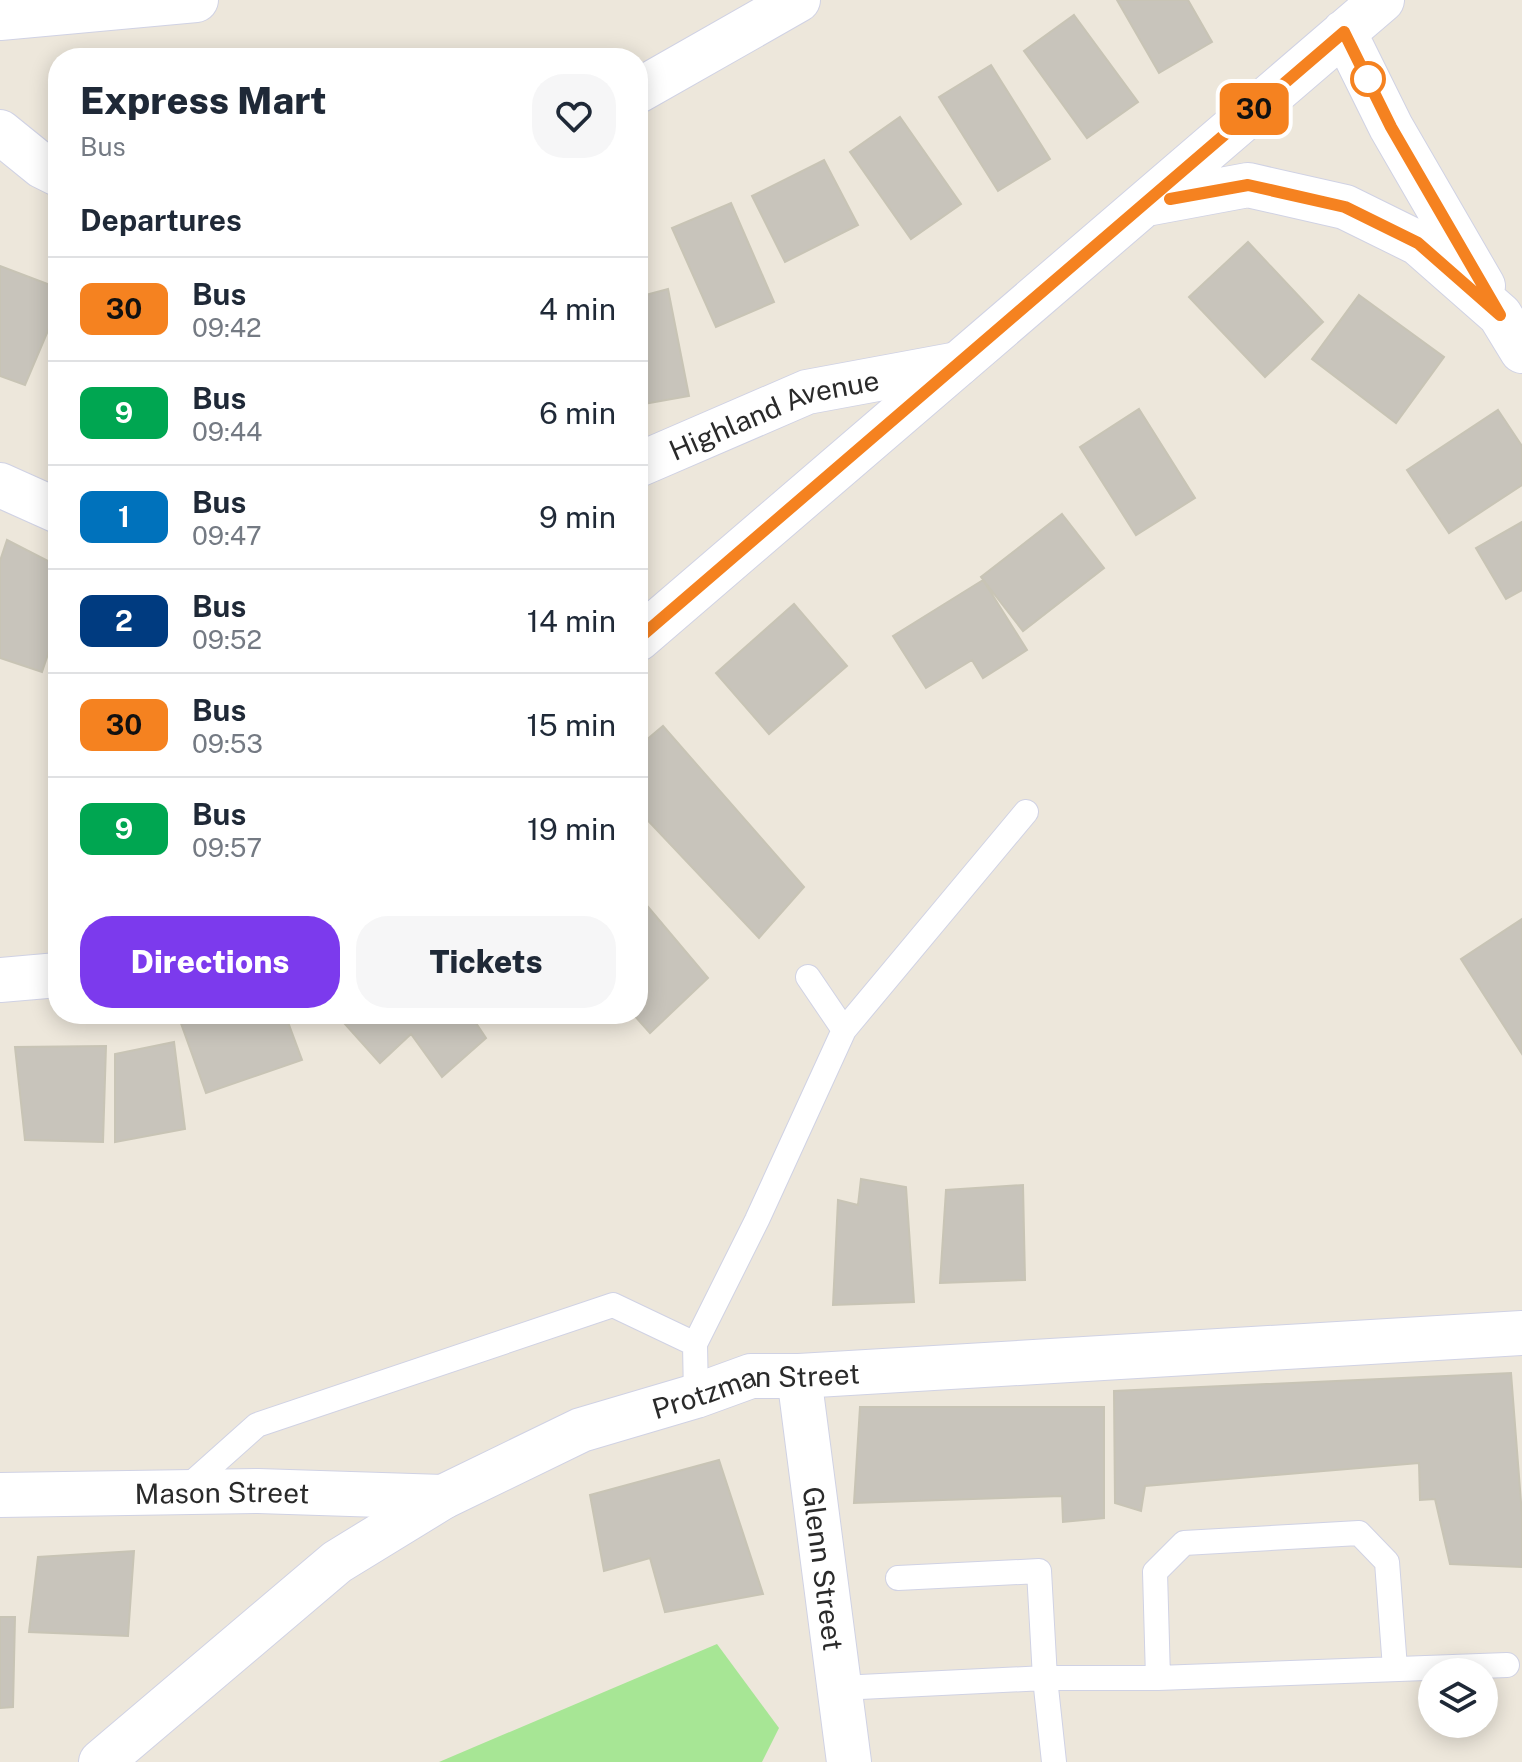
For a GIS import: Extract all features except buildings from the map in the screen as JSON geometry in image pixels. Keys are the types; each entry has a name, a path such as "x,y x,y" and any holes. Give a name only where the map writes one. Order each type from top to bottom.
{"street":[{"path":"0,18 196,0"},
{"path":"648,85 798,0"},
{"path":"648,630 1382,0"},
{"path":"1344,32 1391,127 1511,333"},
{"path":"0,132 48,169"},
{"path":"1144,204 1248,185 1345,207 1418,243 1511,333"},
{"name":"Highland Avenue","path":"648,461 807,392 958,364"},
{"path":"0,485 48,507"},
{"name":"Protzman Street","path":"101,1762 337,1562 443,1497 581,1430 696,1396 751,1376 799,1376 1522,1333"},
{"name":"Glenn Street","path":"799,1376 849,1762"},
{"name":"Mason Street","path":"0,1495 258,1491 443,1497"}],"lane":[{"path":"696,1396 695,1344 757,1220 844,1030 1026,812"},
{"path":"808,977 844,1030"},
{"path":"182,1492 257,1425 613,1305 695,1344"},
{"path":"1158,1678 1155,1572 1184,1543 1359,1533 1387,1562 1395,1668"},
{"path":"898,1578 1039,1571 1054,1762"},
{"path":"840,1688 1045,1678 1158,1678 1507,1665"}],"green space":[{"path":"717,1644 779,1728 762,1762 439,1762"}],"bus line":[{"name":"30","path":"648,630 1344,32 1391,127 1500,315 1418,243 1345,207 1248,185 1170,199"}]}
